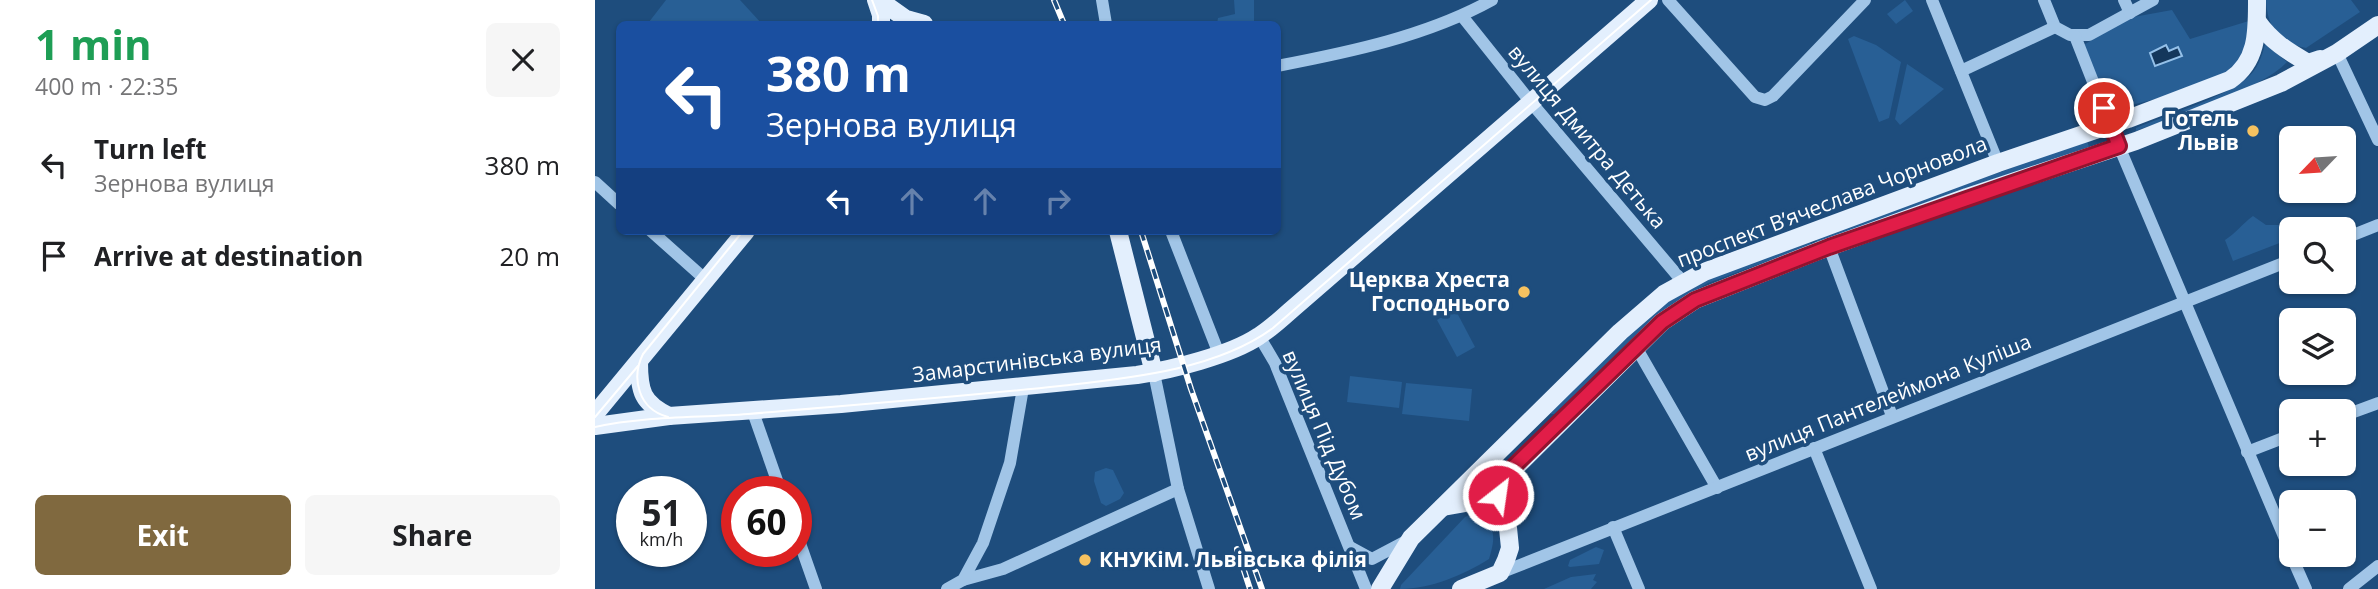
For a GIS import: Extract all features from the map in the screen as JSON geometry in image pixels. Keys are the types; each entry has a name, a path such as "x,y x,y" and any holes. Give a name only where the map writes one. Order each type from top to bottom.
{"main road":[{"path":"877,0 881,21"},
{"path":"877,0 913,21"},
{"name":"Замарстинівська вулиця","path":"595,426 669,416 753,412 1023,388 1154,373 1219,354 1259,336 1649,0"},
{"path":"2257,0 2257,21 2268,38 2308,63 2337,53"},
{"name":"проспект Вʼячеслава Чорновола","path":"1380,589 1411,538 1620,332 1664,294 1716,267 2230,80 2248,64 2254,46 2257,21"},
{"name":"проспект Вʼячеслава Чорновола","path":"1499,511 1498,495 1503,480 1511,469 1662,322 1695,300 1829,247 2119,146 2281,83 2337,53 2378,25"},
{"path":"595,414 743,235"},
{"path":"1119,235 1154,373"},
{"path":"639,362 641,390 648,403 669,416"},
{"path":"1443,508 1477,501 1499,511 1508,528 1510,548 1500,573 1461,589"}],"street":[{"path":"1102,0 1106,21"},
{"path":"1281,65 1359,48 1462,16 1492,0"},
{"path":"1668,0 1755,97 1765,100 1773,96 1865,0"},
{"path":"1932,0 1998,163"},
{"path":"2043,0 2055,27 2075,36 2089,35 2154,0"},
{"path":"2124,0 2130,13"},
{"name":"вулиця Дмитра Детька","path":"1462,16 1683,282"},
{"path":"1961,71 2055,27"},
{"path":"2075,36 2279,526"},
{"path":"2337,53 2378,140"},
{"path":"595,182 616,201"},
{"path":"2356,234 2378,225"},
{"path":"656,235 706,279"},
{"path":"1173,235 1219,354"},
{"path":"1829,247 1892,416"},
{"name":"вулиця Пантелеймона Куліша","path":"1500,573 2279,265"},
{"name":"вулиця Під Дубом","path":"1259,336 1275,363 1366,589"},
{"path":"1636,347 1717,488"},
{"path":"1154,373 1178,489 1209,589"},
{"path":"963,580 983,544 1010,463 1023,388"},
{"path":"2356,411 2378,403"},
{"path":"753,412 775,476"},
{"path":"2247,452 2279,440"},
{"path":"1814,448 1871,589"},
{"path":"947,589 963,580 1003,569 1178,489"},
{"path":"1613,527 1639,589"},
{"name":"проспект Вʼячеслава Чорновола","path":"1350,547 1372,559 1411,538"},
{"path":"2349,589 2378,566"},
{"path":"808,567 816,589"},
{"path":"2297,567 2306,589"}],"shaded area":[{"path":"666,0 740,0 759,21 650,21"},
{"path":"1234,0 1254,0 1254,21 1218,21 1218,18 1235,14"},
{"path":"1905,0 1913,11 1896,24 1887,14"},
{"path":"2266,0 2351,0 2360,12 2306,48 2289,42 2276,32 2269,18"},
{"path":"2172,10 2190,39 2252,20 2251,46 2236,72 2180,93 2107,111 2082,46 2128,18"},
{"path":"1854,36 1876,45 1901,62 1889,118 1879,122 1848,39"},
{"path":"2265,44 2287,62 2275,72 2238,92 2136,131 2136,128 2210,99 2237,85 2254,71"},
{"path":"2166,45 2169,51 2178,47 2182,56 2155,66 2150,53"},
{"path":"1907,64 1944,89 1900,125 1895,119"},
{"path":"2087,141 2089,147 1817,243 1815,238"},
{"path":"2253,216 2266,225 2279,225 2279,243 2233,261 2225,240"},
{"path":"1810,241 1811,245 1708,283 1672,304 1551,414 1550,411 1651,313 1669,300 1728,271"},
{"path":"1455,309 1475,347 1457,357 1437,320"},
{"path":"1350,376 1402,382 1399,408 1347,402"},
{"path":"1406,383 1472,389 1469,421 1402,414"},
{"path":"1106,468 1113,470 1124,493 1120,499 1106,506 1101,503 1094,481 1095,472"},
{"path":"1480,510 1493,533 1489,559 1446,580 1423,587 1400,589 1465,517"},
{"path":"1596,547 1604,550 1599,564 1568,566 1570,560"},
{"path":"1596,574 1593,580 1597,582 1591,589 1544,589 1571,577"}],"tram line":[{"path":"872,0 878,21"},
{"path":"595,427 652,419 748,414 1087,383 1171,370 1225,354 1273,328 1651,0"},
{"path":"668,417 658,413 644,400 638,382 639,363 643,354 740,235"},
{"path":"595,417 638,366"}],"railway":[{"path":"1054,0 1063,21"},
{"path":"1142,235 1191,389 1262,589"},
{"path":"1237,549 1250,589"}],"place":[{"name":"Готель Львів","path":"2253,131"},
{"name":"Церква Хреста Господнього","path":"1524,292"},
{"name":"КНУКіМ. Львівська філія","path":"1085,560"}],"route":[{"path":"1498,495 1503,480 1511,469 1662,322 1677,311 1712,292 1818,251 2119,146 2104,108"}]}
